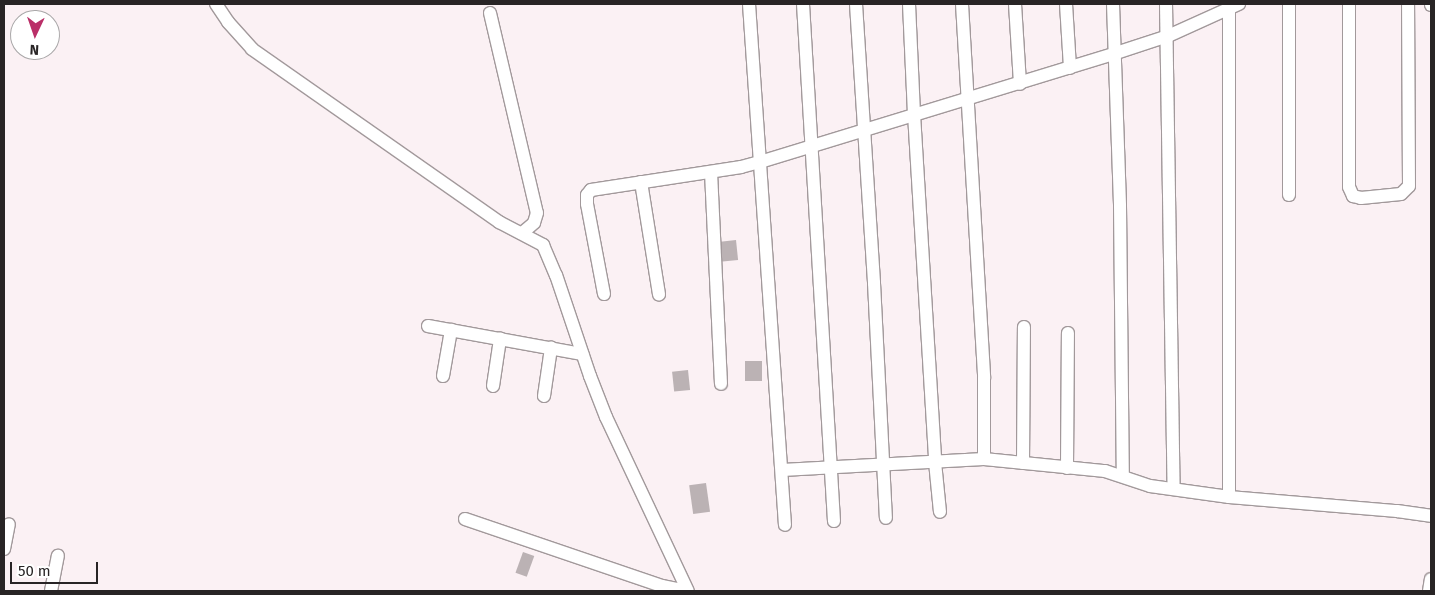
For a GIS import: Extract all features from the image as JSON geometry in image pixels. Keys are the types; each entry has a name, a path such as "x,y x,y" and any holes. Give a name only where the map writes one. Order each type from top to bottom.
{"street":[{"path":"216,4 228,22 252,49 499,222 542,245 556,275 582,354 606,416 688,591"},
{"path":"749,4 785,525"},
{"path":"803,4 834,521"},
{"path":"856,4 874,283 886,518"},
{"path":"909,4 935,462 940,512"},
{"path":"962,4 966,98 984,378 984,459"},
{"path":"1015,4 1020,84"},
{"path":"1066,4 1070,68"},
{"path":"1113,4 1116,53 1122,475"},
{"path":"1166,4 1174,489"},
{"path":"1288,4 1289,195"},
{"path":"1349,4 1348,187 1353,196 1361,198 1402,194 1409,186 1408,4"},
{"path":"604,294 587,195 591,190 710,172 760,162 966,98 1020,84 1168,36 1232,5 1229,497"},
{"path":"490,13 535,197 536,220 522,233"},
{"path":"710,172 721,384"},
{"path":"641,182 659,295"},
{"path":"428,326 582,354"},
{"path":"1022,462 1024,327"},
{"path":"443,376 451,330"},
{"path":"1067,468 1068,333"},
{"path":"493,386 500,339"},
{"path":"544,396 551,348"},
{"path":"782,470 984,459 1105,471 1122,475 1150,486 1229,497 1397,511 1431,516"},
{"path":"465,519 662,586 688,591"},
{"path":"4,549 9,524"},
{"path":"51,591 58,556"},
{"path":"1429,591 1431,579"}],"building":[{"path":"736,240 738,260 720,262 718,242"},
{"path":"745,361 762,361 762,381 745,381"},
{"path":"688,370 690,390 674,392 672,372"},
{"path":"706,483 710,512 693,514 689,485"},
{"path":"523,552 534,556 527,577 515,573"}]}
